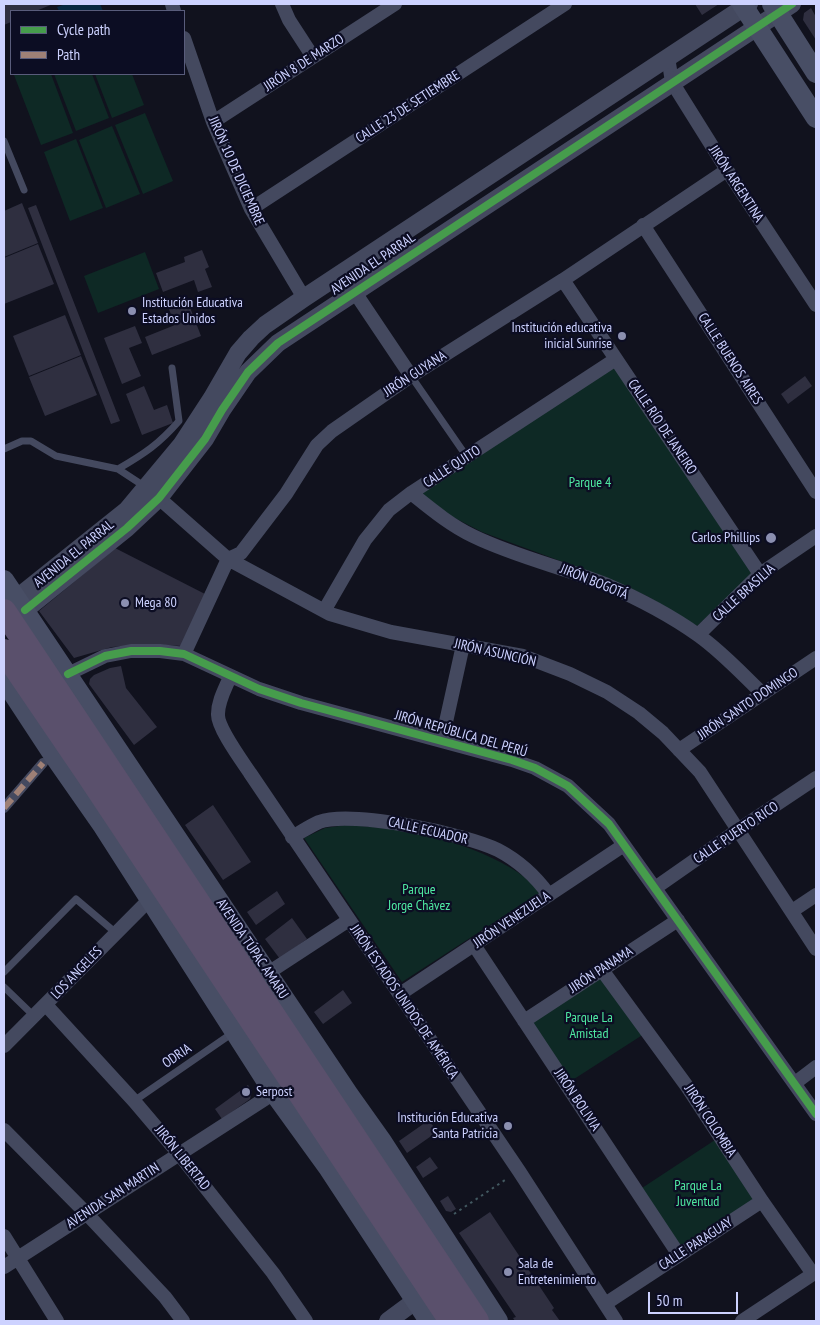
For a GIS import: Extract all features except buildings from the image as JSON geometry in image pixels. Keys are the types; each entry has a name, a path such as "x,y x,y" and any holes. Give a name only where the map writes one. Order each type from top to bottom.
{"highway":[{"name":"AVENIDA TÚPAC AMARU","path":"15,606 477,1321"},
{"path":"4,652 95,784 451,1321"}],"main road":[{"path":"745,5 757,27 816,118"},
{"path":"780,7 816,73"},
{"name":"AVENIDA TÚPAC AMARU","path":"4,580 15,606 68,674 382,1140 498,1321"},
{"path":"4,680 103,826 274,1093 329,1169 429,1321"}],"street":[{"path":"282,4 289,20 314,57"},
{"name":"JIRÓN 8 DE MARZO","path":"213,122 395,4"},
{"name":"CALLE 23 DE SETIEMBRE","path":"250,209 565,4"},
{"name":"AVENIDA EL PARRAL","path":"15,606 127,528 153,493 238,353 265,325 745,5"},
{"name":"AVENIDA EL PARRAL","path":"153,493 205,439 248,372 262,356 278,343 354,291 757,27 780,7"},
{"name":"JIRÓN 10 DE DICIEMBRE","path":"185,41 213,122 250,209 304,298"},
{"name":"JIRÓN ARGENTINA","path":"668,57 672,82 727,170 816,305"},
{"name":"JIRÓN GUYANA","path":"184,654 228,559 241,553 286,494 317,445 340,425 411,376 563,280 727,170"},
{"name":"CALLE BUENOS AIRES","path":"643,225 816,492"},
{"name":"CALLE RÍO DE JANEIRO","path":"563,280 760,574"},
{"path":"354,291 411,376"},
{"name":"CALLE QUITO","path":"324,611 365,540 389,510 411,493 616,359"},
{"name":"JIRÓN ASUNCIÓN","path":"153,493 228,559 324,611 363,625 391,632 524,656 570,674 607,692 638,713 663,733 700,772 816,949"},
{"name":"JIRÓN BOGOTÁ","path":"411,493 441,517 473,536 506,550 605,584 644,602 698,635 726,658 762,694"},
{"name":"CALLE BRASILIA","path":"698,635 760,574 816,536"},
{"path":"442,740 463,645"},
{"name":"JIRÓN REPÚBLICA DEL PERÚ","path":"68,674 105,656 131,651 160,651 184,654 209,664 230,677 259,689 301,703 442,740 535,768 568,786 609,824 816,1114"},
{"name":"JIRÓN SANTO DOMINGO","path":"679,750 816,658"},
{"name":"JIRÓN ESTADOS UNIDOS DE AMÉRICA","path":"230,677 220,700 218,717 220,726 292,837 519,1172 616,1321"},
{"path":"4,808 43,763"},
{"name":"CALLE PUERTO RICO","path":"655,888 816,778"},
{"name":"CALLE ECUADOR","path":"292,837 320,822 346,818 378,820 436,832 470,840 498,850 518,863 538,880 549,896"},
{"name":"JIRÓN VENEZUELA","path":"400,994 624,845"},
{"path":"792,911 816,895"},
{"name":"LOS ANGELES","path":"4,1046 149,900"},
{"path":"268,973 350,920"},
{"name":"JIRÓN PANAMA","path":"524,1021 678,920"},
{"name":"JIRÓN BOLIVIA","path":"474,945 679,1255"},
{"name":"JIRÓN COLOMBIA","path":"602,970 686,1085 762,1201 815,1273"},
{"name":"JIRÓN LIBERTAD","path":"46,1005 134,1101 179,1154 273,1273 306,1321"},
{"path":"795,1083 816,1067"},
{"name":"AVENIDA SAN MARTIN","path":"4,1267 274,1093"},
{"path":"4,1130 165,1297 182,1321"},
{"name":"CALLE PARAGUAY","path":"605,1304 762,1201"},
{"path":"4,1236 57,1321"},
{"path":"742,1321 815,1273"},
{"path":"388,1321 415,1301"}],"lane":[{"path":"4,141 24,190"},
{"path":"118,469 146,453 165,437 179,421 172,368"},
{"path":"411,376 467,457"},
{"path":"4,449 22,441 31,441 56,456 118,469 153,493"},
{"path":"4,972 76,899 116,933"},
{"path":"4,987 34,1016"},
{"name":"ODRIA","path":"134,1101 235,1032"}],"path":[{"path":"454,1214 519,1172"}],"green space":[{"path":"14,75 51,75 73,133 41,145"},
{"path":"54,75 92,75 109,118 76,131"},
{"path":"95,75 132,75 144,105 112,118"},
{"path":"145,113 173,181 143,194 115,125"},
{"path":"112,126 140,194 106,208 79,140"},
{"path":"76,139 103,208 70,221 44,152"},
{"path":"145,252 159,289 98,313 84,276"},
{"name":"Parque 4","path":"614,367 753,574 697,626 647,596 609,579 482,532 447,514 421,494"},
{"name":"Parque Jorge Chávez","path":"346,825 410,832 452,842 472,849 511,868 541,892 402,982 304,838 325,828"},
{"name":"Parque La Amistad","path":"601,976 644,1034 571,1081 531,1021"},
{"name":"Parque La Juventud","path":"718,1138 756,1198 681,1248 642,1188"}],"water":[{"path":"66,4 100,4 103,10 58,10 57,7"}],"marked path":[{"path":"4,808 43,763"}],"cycle path":[{"path":"25,610 127,528 159,498 205,439 248,372 278,343 792,4"},
{"path":"68,674 105,656 131,651 160,651 184,654 259,689 301,703 512,760 535,768 568,786 609,824 816,1114"}],"place":[{"name":"Institución Educativa Estados Unidos","path":"132,311"},
{"name":"Institución educativa inicial Sunrise","path":"622,336"},
{"name":"Carlos Phillips","path":"771,538"},
{"name":"Mega 80","path":"125,603"},
{"name":"Serpost","path":"246,1092"},
{"name":"Institución Educativa Santa Patricia","path":"508,1126"},
{"name":"Sala de Entretenimiento","path":"508,1272"}]}
